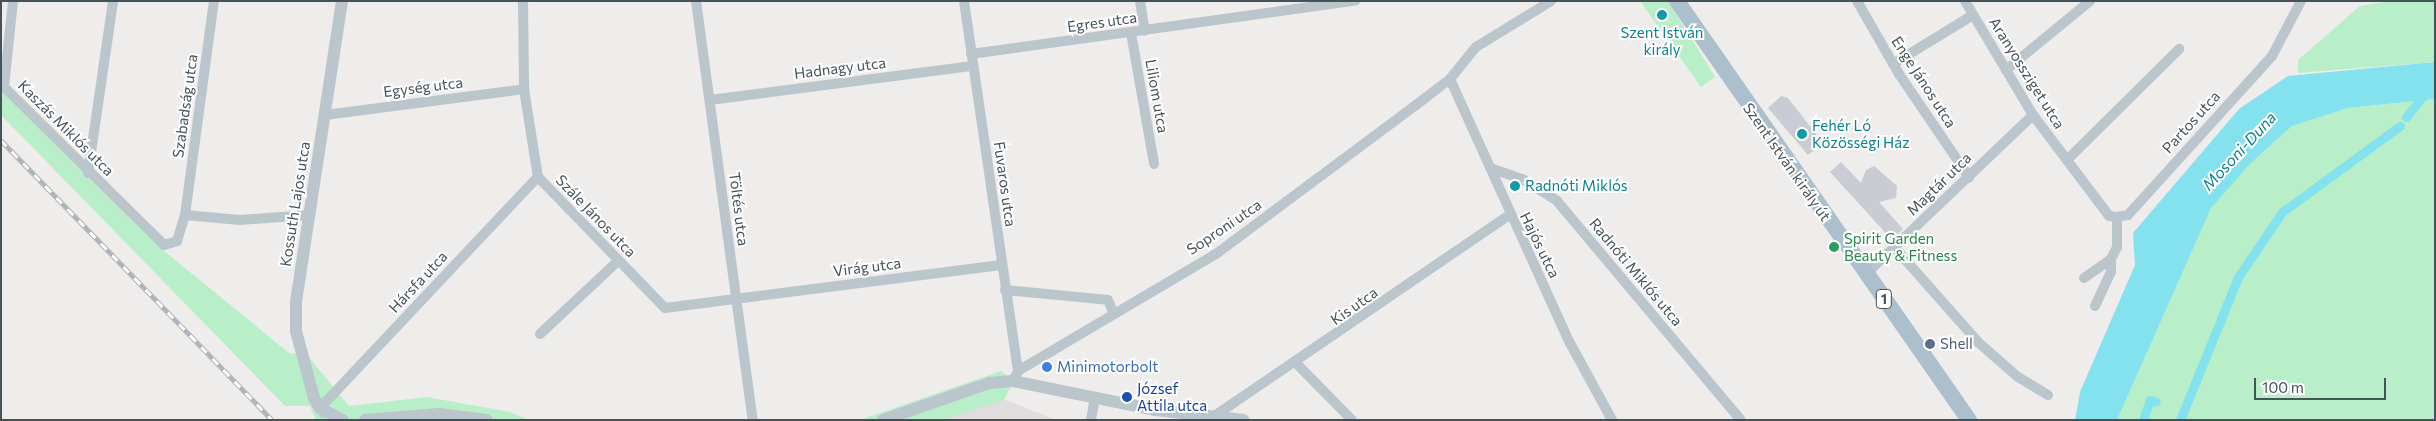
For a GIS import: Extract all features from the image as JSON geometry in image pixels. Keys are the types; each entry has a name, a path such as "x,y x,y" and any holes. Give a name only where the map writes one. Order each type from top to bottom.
{"main road":[{"name":"Szent István király út","path":"1677,1 1969,420"}],"street":[{"name":"Kaszás Miklós utca","path":"13,1 4,87 88,173 164,245 171,244"},
{"path":"88,173 113,1"},
{"name":"Szabadság utca","path":"171,244 181,233 185,215 214,1"},
{"name":"Kossuth Lajos utca","path":"320,408 308,386 296,331 310,215 342,1"},
{"name":"Szále János utca","path":"523,1 524,89 538,177 665,308 736,299"},
{"name":"Töltés utca","path":"696,1 753,420"},
{"name":"Fuvaros utca","path":"964,1 1006,290 1015,376"},
{"path":"1140,1 1145,31"},
{"name":"Egres utca","path":"971,54 1355,1"},
{"name":"Soproni utca","path":"883,420 989,383 1015,376 1114,314 1216,254 1450,78 1476,47 1551,1"},
{"name":"Enge János utca","path":"1857,1 1893,64 1969,177"},
{"name":"Aranyossziget utca","path":"1964,1 2033,115 2110,216 2117,217"},
{"path":"2006,70 2090,1"},
{"name":"Partos utca","path":"2117,217 2128,215 2272,56 2301,1"},
{"path":"1893,64 1973,15"},
{"name":"Liliom utca","path":"1131,33 1154,164"},
{"path":"2067,160 2179,49"},
{"name":"Hadnagy utca","path":"710,100 973,66"},
{"name":"Hajós utca","path":"1450,78 1510,216 1612,420"},
{"name":"Egység utca","path":"325,115 524,89"},
{"name":"Magtár utca","path":"1866,274 2033,115"},
{"name":"Radnóti Miklós utca","path":"1490,168 1524,180 1557,201 1741,420"},
{"name":"Hársfa utca","path":"320,408 538,177"},
{"path":"185,215 240,220 310,215"},
{"name":"Kis utca","path":"1213,417 1297,364 1510,216"},
{"path":"2084,278 2111,258 2117,247 2117,217"},
{"path":"1894,247 1978,342 2018,377 2048,396"},
{"path":"2095,306 2111,272 2111,258"},
{"path":"540,334 618,261"},
{"name":"Virág utca","path":"736,299 1001,265"},
{"path":"1006,290 1108,300 1114,314"},
{"path":"1297,364 1352,420"},
{"path":"1015,376 1094,398 1243,420"},
{"path":"1091,420 1094,398"},
{"path":"320,408 329,420"},
{"path":"320,408 343,420"},
{"path":"365,420 454,414 487,420"}],"shaded area":[{"path":"993,395 1057,420 927,420"}],"green space":[{"path":"1640,1 1668,1 1715,77 1701,87"},
{"path":"2391,1 2435,1 2435,62 2298,73 2298,60 2360,6"},
{"path":"1,91 163,250 289,353 307,355 349,406 427,397 510,412 529,420 316,420 310,406 285,406 1,115"},
{"path":"2435,99 2435,420 2117,420 2211,207 2250,164 2292,126 2348,108"},
{"path":"1001,371 1013,381 1004,400 942,420 860,420"}],"water":[{"name":"Mosoni-Duna","path":"2435,62 2435,99 2348,108 2292,126 2250,164 2211,208 2117,420 2075,420 2080,392 2135,265 2133,233 2239,109 2288,76"}],"building":[{"name":"Fehér Ló Közösségi Ház","path":"1781,96 1788,98 1823,143 1808,155 1768,108"},
{"path":"1841,162 1861,183 1866,170 1874,166 1897,186 1896,198 1879,202 1903,229 1892,240 1830,172"}],"waterway":[{"path":"2406,117 2435,81"},
{"path":"2180,420 2238,277 2282,212 2400,126"},
{"path":"2143,420 2150,400 2156,402"}],"railway":[{"path":"1,140 272,420"}],"place":[{"name":"Szent István király","path":"1662,15"},
{"name":"Fehér Ló Közösségi Ház","path":"1802,134"},
{"name":"Radnóti Miklós","path":"1515,186"},
{"name":"Spirit Garden Beauty & Fitness","path":"1834,247"},
{"name":"Shell","path":"1930,344"},
{"name":"Minimotorbolt","path":"1047,367"},
{"name":"József Attila utca","path":"1127,397"}]}
